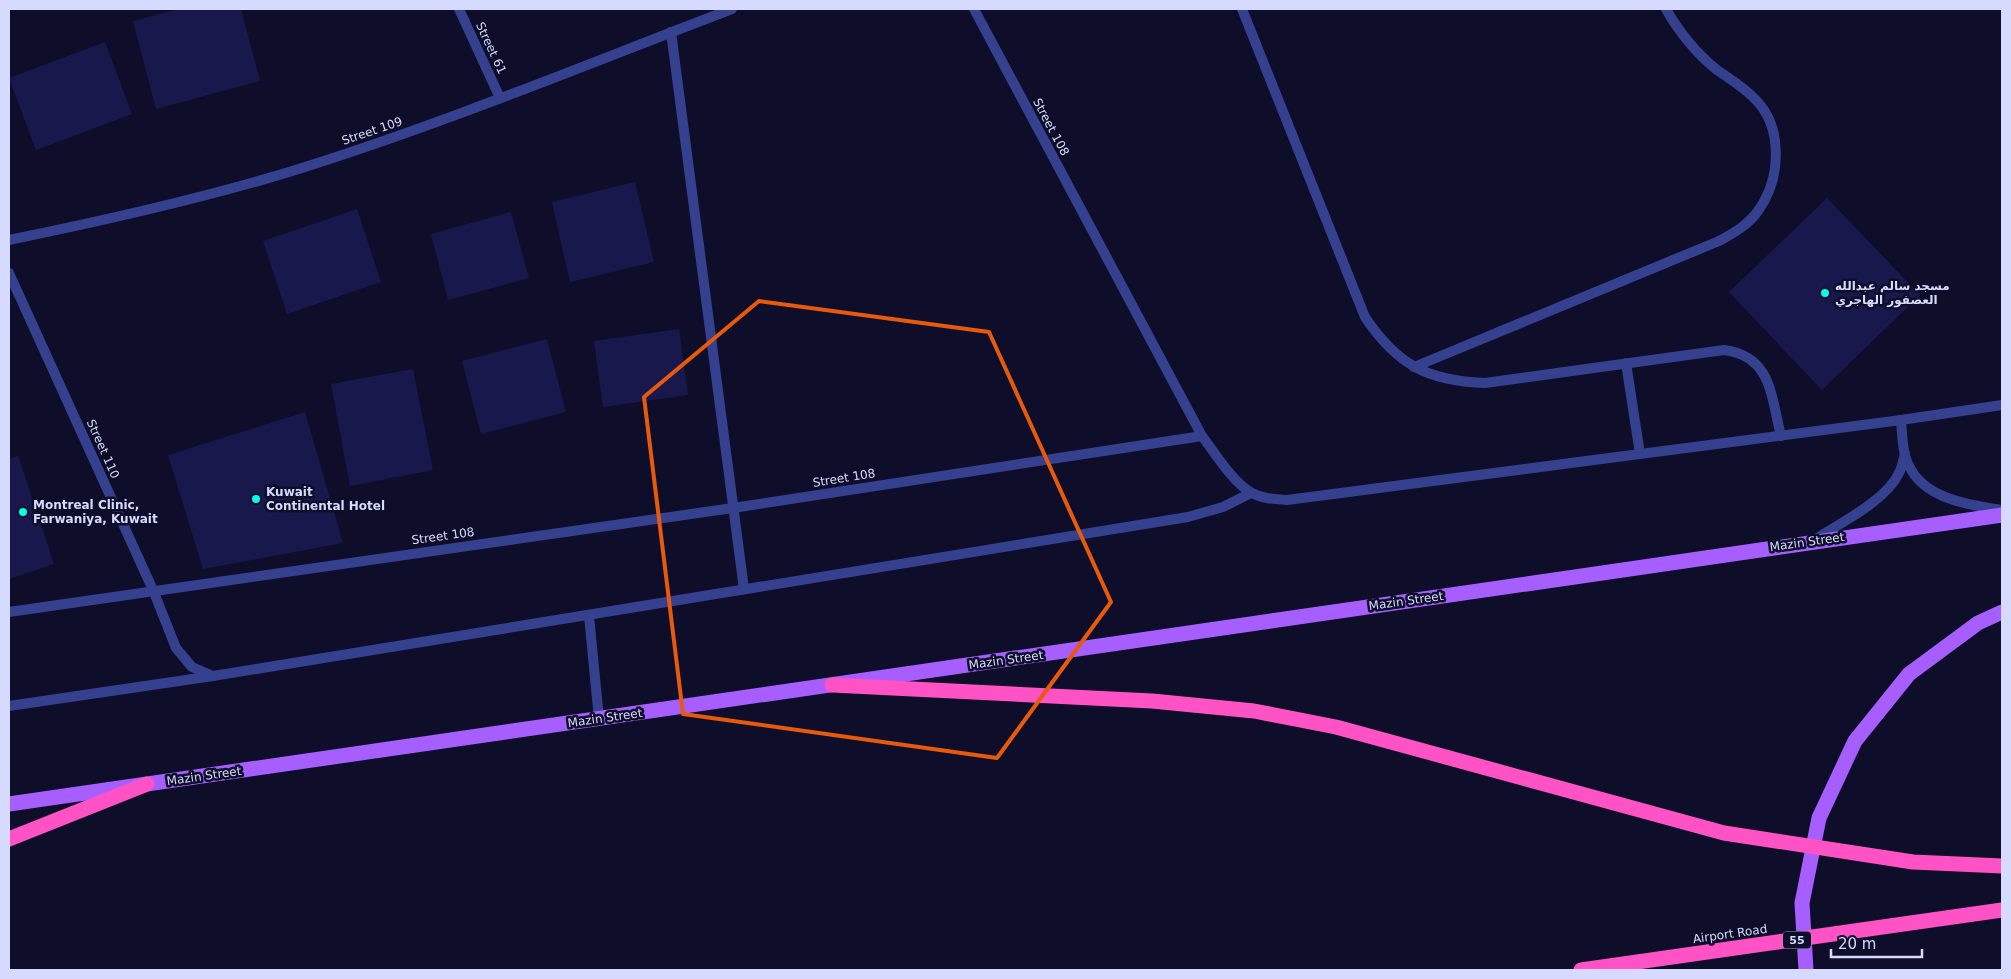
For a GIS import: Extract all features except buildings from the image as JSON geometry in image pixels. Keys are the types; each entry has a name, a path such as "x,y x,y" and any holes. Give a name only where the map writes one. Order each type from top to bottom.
{"highway":[{"path":"832,685 1152,701 1254,711 1336,727 1724,833 1913,862 2002,866"},
{"path":"9,839 147,784"},
{"name":"Airport Road","path":"1581,970 2002,910"}],"main road":[{"name":"Mazin Street","path":"9,804 2002,515"},
{"path":"1806,970 1802,903 1818,818 1855,741 1909,674 1978,622 2002,612"}],"street":[{"name":"Street 61","path":"459,9 500,98"},
{"name":"Street 109","path":"9,240 162,206 301,168 401,135 732,9"},
{"name":"Street 108","path":"9,612 734,508 1202,436 974,9"},
{"path":"1242,9 1365,317 1378,337 1394,354 1414,367 1444,379 1485,383 1724,350 1737,352 1748,356 1758,364 1764,374 1781,436"},
{"path":"1414,367 1719,241 1741,229 1758,212 1770,191 1776,167 1776,142 1768,119 1755,99 1698,53 1682,34 1666,9"},
{"path":"671,32 744,590"},
{"name":"Street 110","path":"9,272 153,590 176,648 192,667 213,676"},
{"path":"1626,364 1640,454"},
{"path":"1202,436 1238,482 1251,493 1268,499 1287,500 1781,436 2002,405"},
{"path":"1901,420 1905,454 1912,471 1924,484 1939,494 1960,503 2002,510"},
{"path":"1813,542 1870,504 1890,488 1900,472 1905,454"},
{"path":"9,706 213,676 589,616 1188,517 1223,507 1251,493"},
{"path":"589,616 599,719"}],"highlighted area":[{"path":"759,301 989,332 1111,602 997,758 683,714 644,397"}],"place":[{"name":"مسجد سالم عبدالله العصفور الهاجري","path":"1825,293"},
{"name":"Kuwait Continental Hotel","path":"256,499"},
{"name":"Montreal Clinic, Farwaniya, Kuwait","path":"23,512"}]}
